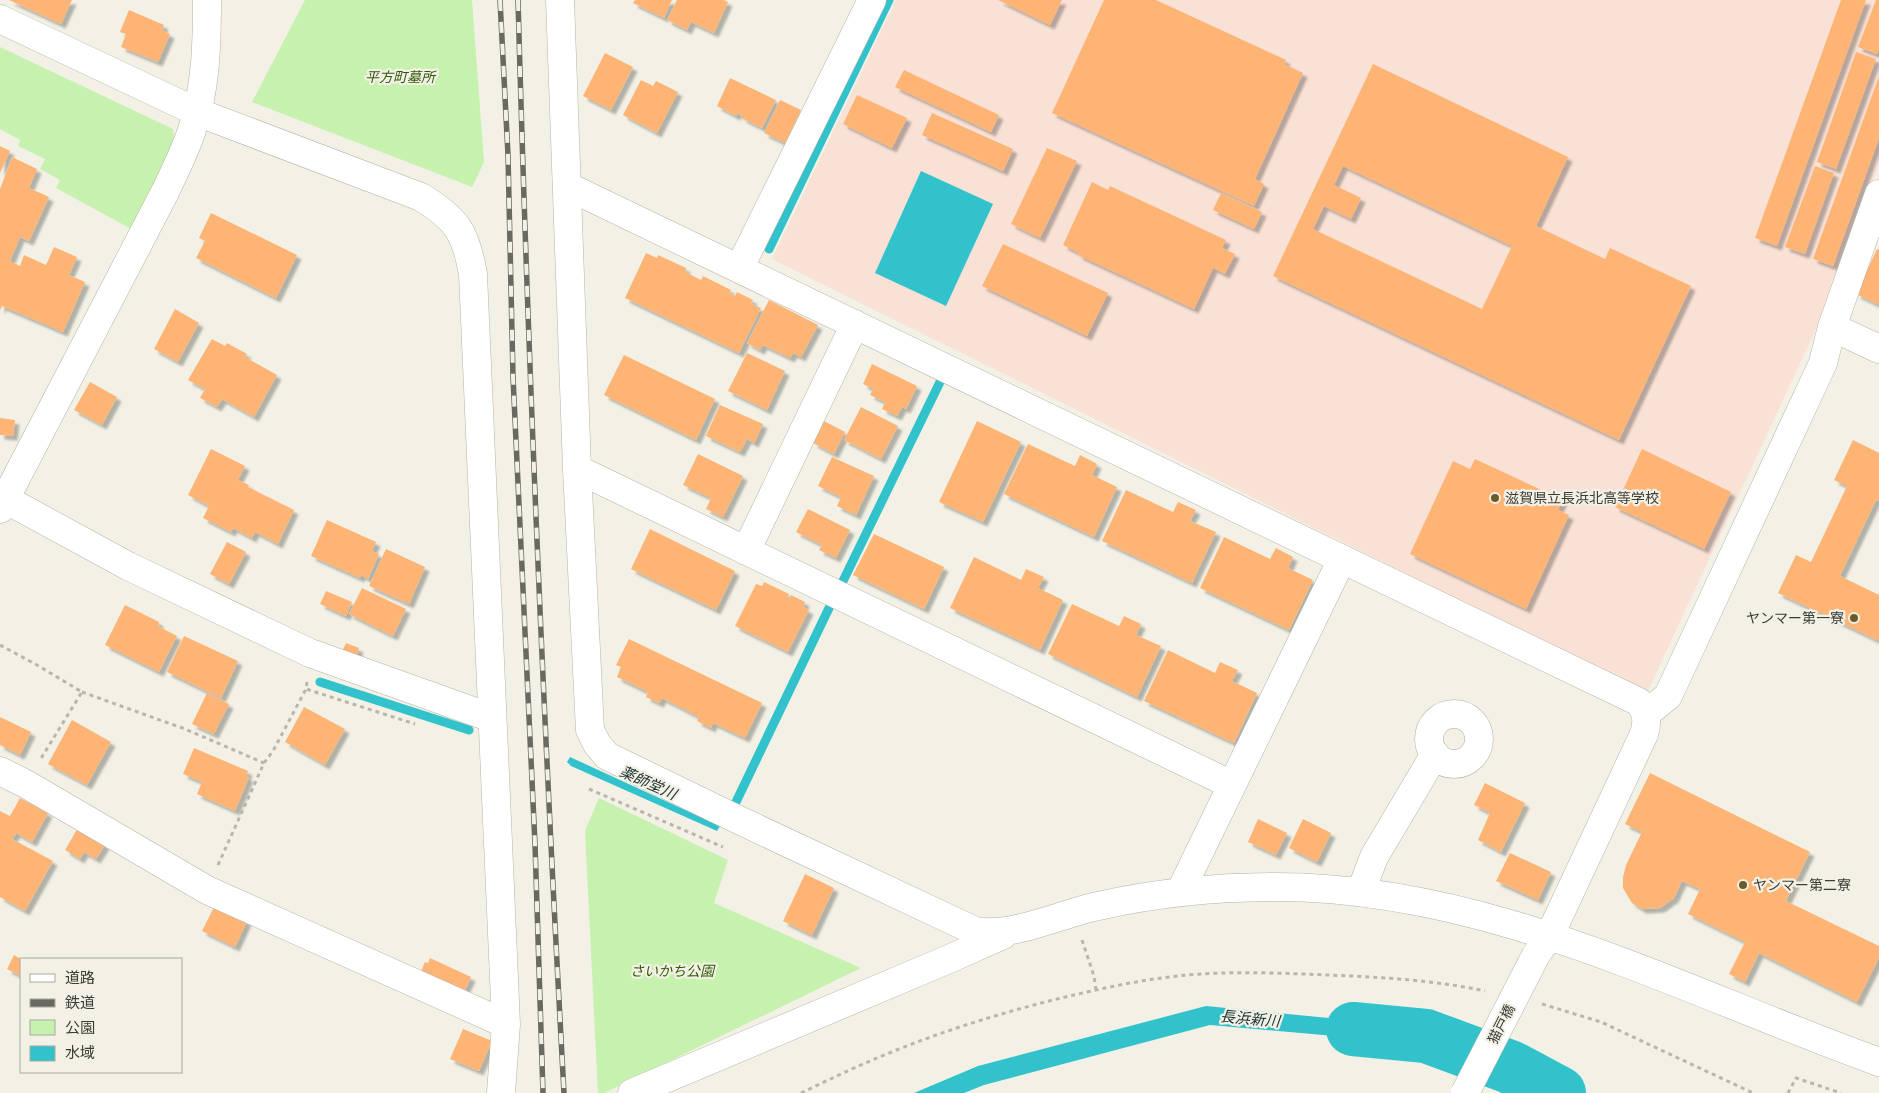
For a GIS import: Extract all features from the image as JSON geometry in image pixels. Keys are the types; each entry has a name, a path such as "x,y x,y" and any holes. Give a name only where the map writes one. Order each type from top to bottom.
{"street":[{"path":"207,0 203,79 197,112 184,151 3,504 310,653 492,718"},
{"path":"560,0 577,469 590,730 601,750 614,760 966,928 984,933 1013,930"},
{"path":"739,269 872,0"},
{"path":"0,19 197,112 422,197 442,210 458,228 469,250 473,274 506,1024 501,1093"},
{"path":"567,186 1633,698 1639,702 1646,714 1668,696 1823,363 1832,328 1879,194"},
{"path":"746,551 855,324"},
{"path":"1832,328 1879,349"},
{"path":"577,469 1232,785"},
{"path":"1180,892 1342,558"},
{"name":"猫戸橋","path":"1465,1093 1542,946 1644,734 1647,721 1646,714"},
{"path":"1361,891 1374,857 1435,754"},
{"path":"0,771 26,784 207,890 506,1024"},
{"path":"632,1093 1013,930 1072,912 1126,900 1180,892 1275,887 1361,891 1456,908 1487,916 1542,946 1608,957 1879,1062"}],"path":[{"path":"0,645 82,692 177,726 264,763"},
{"path":"207,890 264,763 273,751 306,689"},
{"path":"26,784 82,692"},
{"path":"1072,912 1094,976 1096,990"},
{"path":"801,1093 870,1061 955,1029 1016,1010 1096,990 1188,975 1277,973 1353,976 1407,980 1487,992"},
{"path":"1535,1002 1601,1022 1753,1093"},
{"path":"1788,1093 1796,1078 1840,1093"}],"shaded area":[{"name":"滋賀県立長浜北高等学校","path":"896,0 1879,0 1879,164 1828,303 1647,693 772,259"}],"green space":[{"name":"平方町墓所","path":"305,0 472,0 484,162 472,187 252,102"},
{"path":"0,47 173,129 175,145 133,230 56,188 60,180 40,169 45,159 18,146 20,140 0,129"},
{"name":"さいかち公園","path":"599,798 728,860 714,903 861,968 604,1093 598,1093 585,831"}],"water":[{"path":"921,171 993,204 946,306 875,273"},
{"path":"570,757 720,826 717,831 571,766 567,762"},
{"path":"1206,1006 1431,1028 1423,1044 1210,1025 984,1085 964,1093 914,1093 978,1066"}],"building":[{"path":"9,0 72,0 61,24"},
{"path":"635,0 672,0 664,18 633,3"},
{"path":"677,0 724,0 728,2 714,33 691,22 687,30 667,20"},
{"path":"998,0 1062,0 1050,25"},
{"path":"1104,0 1156,0 1286,60 1284,64 1303,73 1255,179 1264,184 1254,206 1052,113"},
{"path":"1841,0 1866,0 1777,246 1755,238"},
{"path":"1876,0 1879,0 1879,50 1877,54 1858,47"},
{"path":"129,10 164,25 162,30 170,34 158,62 121,47 126,34 120,32"},
{"path":"1856,52 1876,59 1836,169 1817,162"},
{"path":"605,53 633,67 611,110 583,96"},
{"path":"1373,64 1568,157 1536,226 1605,259 1610,248 1691,286 1619,440 1273,276","holes":["1343,166 1512,246 1482,309 1313,229 1324,206 1351,219 1361,198 1334,185"]},
{"path":"904,70 999,115 991,132 895,87"},
{"path":"1879,76 1879,138 1833,266 1813,259"},
{"path":"730,78 776,100 762,128 742,118 737,113 736,116 717,106"},
{"path":"641,80 653,86 656,81 678,92 657,133 623,115"},
{"path":"857,95 907,118 892,148 843,124"},
{"path":"780,100 801,110 785,143 764,133"},
{"path":"932,113 1013,149 1003,171 922,135"},
{"path":"0,146 10,151 0,173"},
{"path":"1047,148 1077,161 1040,238 1011,224"},
{"path":"12,157 37,169 29,188 49,197 29,241 20,237 10,261 20,266 24,255 46,265 54,247 77,257 69,275 85,282 63,332 2,306 0,310 0,189"},
{"path":"1815,166 1834,173 1805,254 1785,247"},
{"path":"1092,182 1108,190 1110,186 1226,240 1222,248 1235,254 1225,274 1213,268 1194,309 1078,255 1079,253 1063,245"},
{"path":"1221,193 1262,212 1254,229 1213,210"},
{"path":"211,213 297,255 276,298 196,258 205,241 199,238"},
{"path":"1003,244 1108,293 1087,336 982,286"},
{"path":"1877,249 1879,250 1879,305 1856,294"},
{"path":"646,253 657,258 658,255 686,268 685,272 701,280 703,276 731,290 729,293 735,296 737,292 753,300 751,304 761,308 739,353 625,298"},
{"path":"769,300 818,325 801,357 793,353 790,358 763,345 760,350 747,343"},
{"path":"175,309 199,323 178,362 154,349"},
{"path":"212,339 225,346 227,343 247,354 245,357 277,375 254,417 222,399 217,407 200,398 205,389 188,380"},
{"path":"747,353 785,371 767,410 728,391"},
{"path":"624,355 715,399 696,440 604,395"},
{"path":"872,364 917,386 906,409 902,407 897,416 882,409 885,402 870,395 873,389 863,384"},
{"path":"90,382 117,397 102,425 74,410"},
{"path":"720,405 763,424 754,443 747,439 740,452 706,436"},
{"path":"861,407 898,426 881,459 844,440"},
{"path":"0,418 15,420 13,436 0,435"},
{"path":"824,421 845,432 834,454 813,443"},
{"path":"977,421 1021,442 983,522 939,502"},
{"path":"1853,440 1879,453 1879,501 1876,500 1840,576 1879,595 1879,641 1778,593 1796,555 1811,562 1847,486 1834,480"},
{"path":"1028,444 1075,466 1080,455 1097,464 1092,475 1117,487 1094,537 1004,494"},
{"path":"211,449 245,466 238,480 294,510 278,544 255,532 252,538 233,528 231,532 203,518 209,506 188,495"},
{"path":"1642,449 1731,492 1704,549 1615,507"},
{"path":"698,454 743,476 723,517 706,509 711,498 683,485"},
{"path":"832,457 874,476 856,515 837,506 841,497 818,486"},
{"path":"1475,459 1563,500 1558,510 1569,515 1526,609 1410,554 1453,461 1470,469"},
{"path":"1126,490 1173,512 1178,502 1196,510 1190,521 1216,532 1192,583 1102,541"},
{"path":"808,509 850,530 836,558 819,550 822,545 796,532"},
{"path":"327,520 376,542 372,551 379,554 368,579 361,575 360,578 311,556"},
{"path":"650,529 735,571 716,610 631,569"},
{"path":"874,534 944,567 924,609 853,575"},
{"path":"1224,537 1270,559 1276,548 1293,557 1288,568 1313,580 1289,630 1200,588"},
{"path":"227,542 246,552 229,584 210,574"},
{"path":"386,549 425,567 409,604 369,586"},
{"path":"974,557 1021,580 1026,569 1044,577 1038,588 1063,600 1040,650 950,608"},
{"path":"764,582 789,594 787,599 789,600 791,595 805,602 803,607 809,610 788,652 735,626 756,584 762,586"},
{"path":"362,588 406,609 393,636 349,614"},
{"path":"326,591 352,602 346,616 320,604"},
{"path":"1072,604 1119,626 1124,616 1141,624 1136,635 1161,646 1137,697 1048,654"},
{"path":"125,605 159,622 158,626 177,636 159,672 105,645"},
{"path":"184,636 238,661 221,698 167,672"},
{"path":"629,639 762,703 745,738 713,723 711,728 697,721 699,717 662,698 659,703 646,697 648,692 617,677 621,667 616,665"},
{"path":"346,643 359,648 356,657 342,652"},
{"path":"1168,650 1215,673 1220,662 1238,670 1232,681 1257,693 1234,743 1144,701"},
{"path":"207,693 229,704 214,734 192,724"},
{"path":"304,707 345,729 325,765 285,742"},
{"path":"0,717 31,732 20,755 0,745"},
{"path":"72,720 111,742 87,785 48,764"},
{"path":"194,748 248,771 246,776 249,777 235,811 197,794 202,782 183,774"},
{"name":"ヤンマー第二寮","path":"1650,773 1810,852 1786,901 1879,946 1879,958 1857,1002 1759,953 1745,982 1729,974 1745,942 1688,914 1700,889 1682,881 1674,898 1660,908 1642,909 1632,903 1623,888 1623,877 1626,865 1642,832 1625,824"},
{"path":"1485,783 1525,803 1501,852 1478,840 1490,813 1474,805"},
{"path":"20,798 48,813 32,842 16,833 12,839 53,861 25,911 0,897 0,811 10,816"},
{"path":"1258,819 1287,833 1276,855 1248,842"},
{"path":"1303,819 1331,833 1317,862 1289,848"},
{"path":"79,826 105,845 96,859 84,852 80,859 65,850"},
{"path":"1510,853 1551,872 1538,900 1496,881"},
{"path":"805,874 834,888 812,935 783,921"},
{"path":"215,905 247,921 235,947 202,931"},
{"path":"14,955 20,958 20,976 7,969"},
{"path":"430,958 471,977 462,996 419,976 425,962 428,963"},
{"path":"463,1029 492,1041 479,1071 450,1059"}],"waterway":[{"path":"769,249 889,0"},
{"path":"843,581 940,382"},
{"path":"736,802 829,608"},
{"name":"薬師堂川","path":"320,682 469,730"},
{"name":"長浜新川","path":"1353,1029 1426,1036 1510,1067 1559,1093"}],"railway":[{"path":"500,0 508,155 513,377 535,844 543,1093"},
{"path":"518,0 537,547 564,1093"}],"place":[{"name":"滋賀県立長浜北高等学校","path":"1495,498"},
{"name":"ヤンマー第一寮","path":"1854,618"},
{"name":"ヤンマー第二寮","path":"1743,885"}]}
